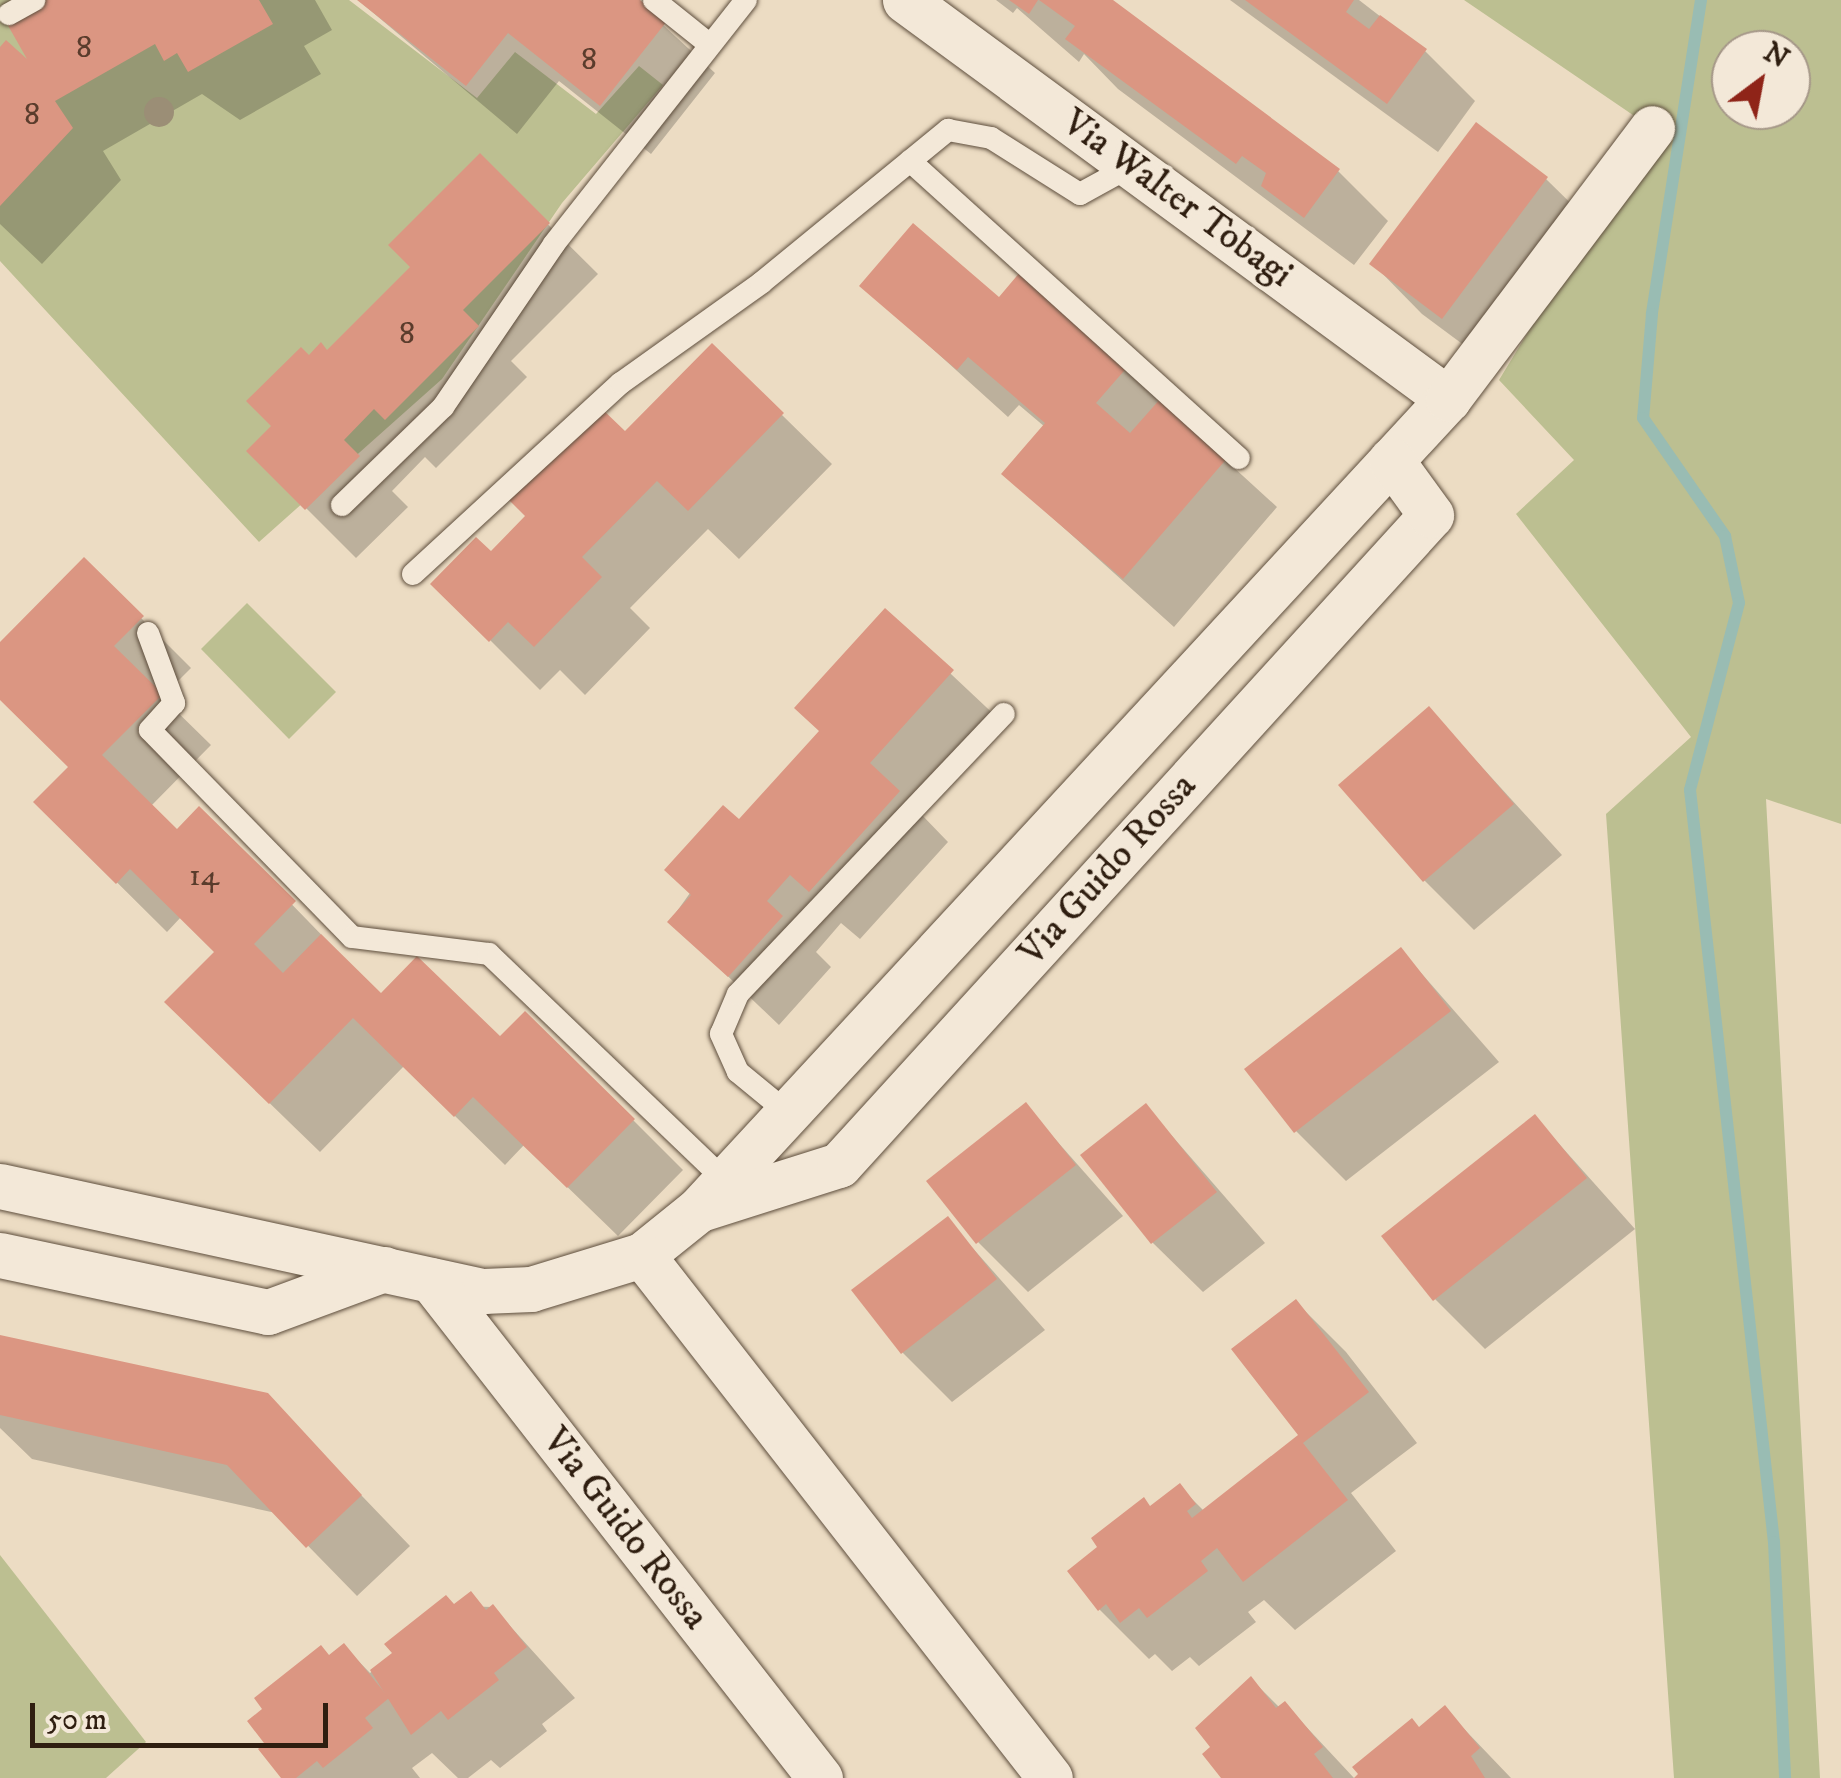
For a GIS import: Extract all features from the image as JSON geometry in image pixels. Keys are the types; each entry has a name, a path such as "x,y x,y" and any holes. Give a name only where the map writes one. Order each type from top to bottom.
{"street":[{"name":"Via Walter Tobagi","path":"905,0 1448,399"},
{"name":"Via Guido Rossa","path":"0,1186 484,1291 531,1289 642,1255 712,1195 1448,399 1652,128"},
{"name":"Via Guido Rossa","path":"712,1195 840,1165 1432,515 1391,460"},
{"path":"0,1254 268,1312 384,1269"},
{"path":"642,1255 1050,1778"},
{"name":"Via Guido Rossa","path":"431,1280 820,1778"}],"lane":[{"path":"3,15 34,0"},
{"path":"654,0 708,44"},
{"path":"342,505 444,406 554,244 746,0"},
{"path":"413,574 621,384 760,282 948,130 991,138 1080,194 1131,166"},
{"path":"910,161 1239,458"},
{"path":"148,633 174,703 150,730 352,936 489,954 712,1195"},
{"path":"788,1112 738,1072 722,1034 738,994 1004,714"}],"green space":[{"path":"0,0 349,0 477,98 515,52 596,114 639,66 663,85 562,203 442,379 259,542 0,261"},
{"path":"1464,0 1841,0 1841,824 1766,799 1820,1778 1674,1778 1606,814 1691,737 1516,514 1574,460 1499,380 1652,128"},
{"path":"247,603 336,692 289,739 201,649"},
{"path":"0,1555 146,1742 106,1778 0,1778"}],"building":[{"path":"43,0 259,0 273,24 188,72 177,53 164,61 155,44 55,101 73,128 0,206 0,47 6,40 27,59 6,22"},
{"path":"357,0 640,0 667,21 600,106 508,33 466,86"},
{"path":"1009,0 1038,0 1029,14"},
{"path":"1039,0 1113,0 1340,169 1304,218 1261,186 1266,173 1242,156 1236,164 1065,39 1075,26"},
{"path":"1245,0 1354,0 1346,12 1369,29 1380,15 1427,49 1387,104"},
{"path":"1476,122 1548,177 1442,319 1369,264"},
{"path":"480,153 550,223 463,310 479,326 385,420 374,409 344,440 360,456 305,510 246,451 271,426 246,401 301,347 309,355 321,342 327,350 410,267 388,245"},
{"path":"913,223 999,297 1021,271 1130,364 1096,403 1130,433 1161,398 1229,456 1123,579 1001,474 1045,423 968,357 957,370 859,286"},
{"path":"712,343 784,413 688,511 657,481 582,557 602,577 534,647 508,622 489,642 430,584 476,537 491,551 525,516 509,500 600,407 625,431"},
{"path":"84,557 144,616 114,646 163,694 102,755 177,829 199,806 296,901 254,944 283,973 321,934 381,993 417,956 500,1036 525,1011 635,1119 567,1188 473,1097 454,1117 353,1018 269,1104 164,1002 214,952 130,869 116,884 33,802 68,767 0,700 0,642"},
{"path":"885,608 954,670 870,763 900,791 809,892 790,875 767,901 783,916 728,977 667,922 691,895 664,870 723,805 739,819 819,731 794,708"},
{"path":"1429,706 1514,804 1423,882 1338,785"},
{"path":"1401,947 1451,1011 1294,1133 1244,1069"},
{"path":"1026,1102 1076,1165 976,1244 926,1181"},
{"path":"1146,1103 1217,1192 1151,1244 1080,1155"},
{"path":"1535,1114 1587,1178 1433,1301 1381,1236"},
{"path":"948,1216 997,1279 901,1354 851,1290"},
{"path":"1296,1299 1369,1392 1303,1443 1348,1500 1243,1582 1217,1548 1201,1561 1208,1571 1147,1618 1139,1608 1120,1623 1106,1604 1098,1611 1067,1571 1097,1547 1091,1538 1144,1497 1150,1506 1180,1483 1196,1504 1187,1511 1192,1518 1298,1435 1231,1349"},
{"path":"0,1335 268,1393 362,1495 306,1548 227,1465 0,1415"},
{"path":"471,1591 486,1610 493,1604 527,1647 494,1673 499,1680 448,1720 441,1711 411,1735 370,1670 392,1653 384,1644 446,1595 454,1604"},
{"path":"344,1643 389,1698 365,1718 373,1728 323,1768 317,1761 296,1778 281,1778 258,1749 264,1743 247,1721 262,1709 254,1698 321,1645 329,1655"},
{"path":"1251,1676 1276,1708 1285,1701 1323,1747 1314,1754 1333,1778 1221,1778 1202,1754 1210,1747 1195,1728"},
{"path":"1445,1705 1480,1748 1471,1756 1485,1778 1354,1778 1358,1774 1352,1767 1412,1718 1419,1727"}],"waterway":[{"path":"1701,0 1652,314 1643,418 1725,536 1739,603 1690,790 1774,1542 1785,1778"}]}
